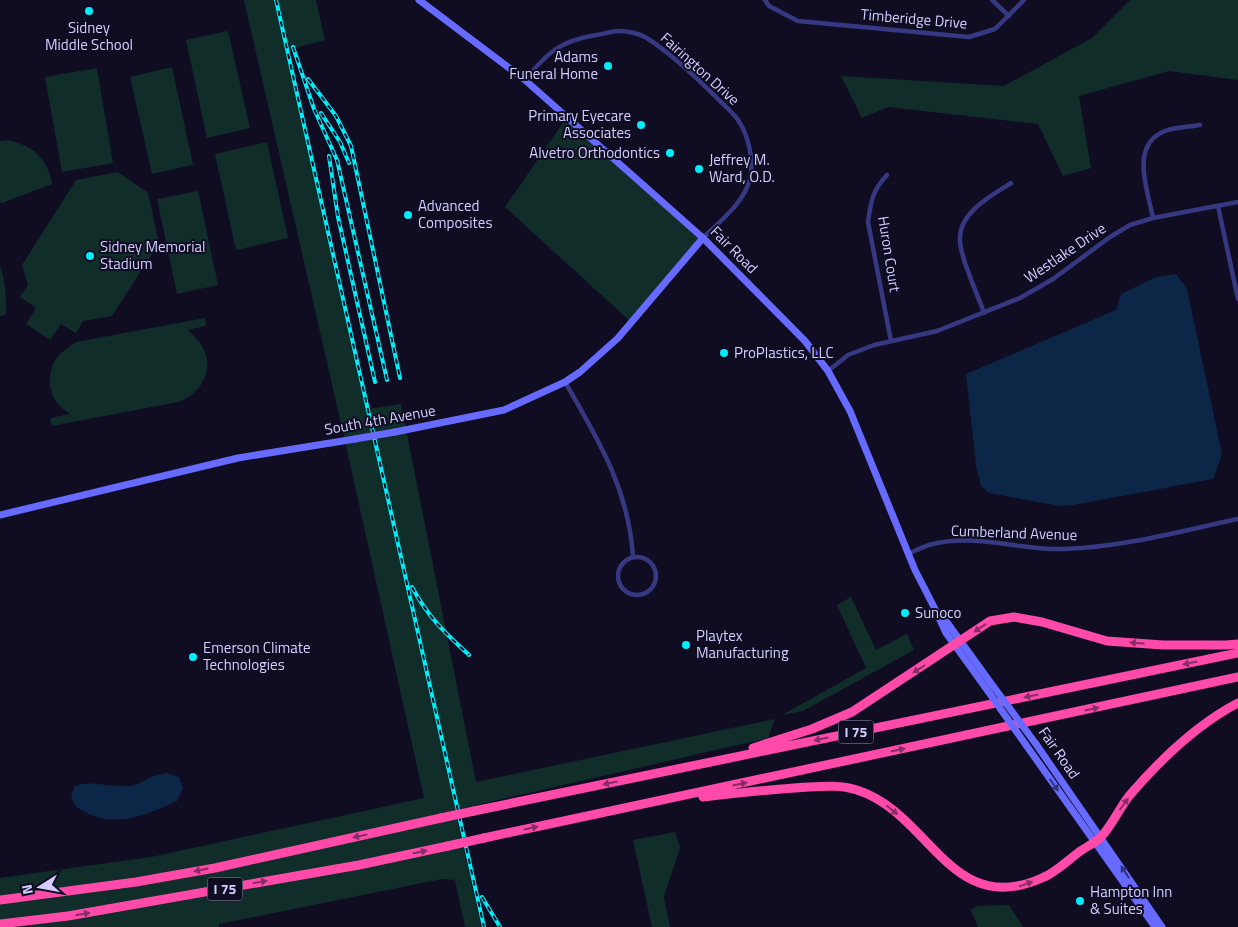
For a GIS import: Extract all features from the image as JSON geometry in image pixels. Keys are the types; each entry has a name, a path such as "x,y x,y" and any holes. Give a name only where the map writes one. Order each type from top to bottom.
{"highway":[{"path":"643,776 759,746 812,729 852,712 990,621 1014,617 1042,622 1107,641 1163,645 1238,644"},
{"name":"I 75","path":"0,900 156,879 215,868 474,811 1238,653"},
{"name":"I 75","path":"0,924 68,916 359,865 1238,677"},
{"path":"623,809 786,788 836,786 858,790 881,801 910,825 949,864 967,878 977,883 997,888 1014,888 1044,878 1097,839 1128,797 1156,767 1194,732 1238,703"}],"main road":[{"name":"Fair Road","path":"419,0 428,3 525,80 703,238 805,341 828,371 850,411 908,554 929,597 957,644 989,687 1036,744 1155,927"},
{"name":"South 4th Avenue","path":"0,515 238,458 355,440 504,410 566,382 580,372 618,338 703,238"},
{"name":"Fair Road","path":"989,687 1026,745 1162,927"}],"street":[{"name":"Timberidge Drive","path":"765,0 769,6 798,21 969,37 995,29 1024,0"},
{"path":"992,0 1010,16"},
{"name":"Fairington Drive","path":"525,80 542,59 558,46 578,38 620,31 648,39 707,89 739,121 749,144 751,170 745,191 736,204 703,238"},
{"path":"1154,218 1142,166 1144,153 1155,137 1164,132 1200,125"},
{"name":"Huron Court","path":"887,175 876,187 868,222 891,341"},
{"path":"984,313 961,250 959,237 962,226 970,214 987,198 1011,183"},
{"name":"Westlake Drive","path":"828,371 848,355 874,345 937,331 1020,298 1053,279 1110,237 1130,225 1154,218 1238,202"},
{"path":"1218,206 1238,299"},
{"path":"566,382 605,451 626,508 634,557"},
{"name":"Cumberland Avenue","path":"908,554 928,545 952,541 985,541 1064,550 1106,546 1238,519"},
{"path":"634,557 641,557 647,560 656,571 651,590 640,596 627,593 618,581 622,563 634,557"}],"green space":[{"path":"244,0 316,0 325,40 287,50 369,409 401,404 476,782 775,719 768,738 455,810 481,927 465,927 455,880 442,879 219,924 219,927 0,927 0,878 151,857 424,798"},
{"path":"1130,0 1238,0 1238,80 1169,71 1079,96 1091,168 1063,176 1038,124 888,107 862,118 841,76 1004,86 1092,38"},
{"path":"228,31 250,128 207,138 186,40"},
{"path":"172,67 193,165 152,174 130,77"},
{"path":"97,68 113,163 62,172 45,77"},
{"path":"567,117 703,238 632,323 505,207"},
{"path":"6,140 23,145 37,154 47,167 52,184 2,203 0,202 0,141"},
{"path":"267,142 288,238 236,250 215,154"},
{"name":"Sidney Memorial Stadium","path":"118,172 148,193 159,243 112,316 83,321 76,333 61,324 50,340 26,324 36,308 20,297 28,285 22,265 76,180"},
{"path":"198,191 218,285 177,294 157,199"},
{"path":"0,266 5,284 6,315 0,316"},
{"path":"205,318 206,326 188,330 202,345 207,365 203,381 186,398 178,402 52,426 50,418 70,414 55,399 51,391 50,375 57,358 70,346 76,342"},
{"path":"851,597 876,650 907,634 914,650 803,711 782,715 866,668 837,605"},
{"path":"675,832 680,847 664,897 670,927 652,927 633,840"},
{"path":"1009,905 1023,927 978,927 971,910 977,906"}],"water":[{"path":"1176,274 1187,289 1222,454 1213,479 1060,506 989,493 981,486 976,465 966,374 1116,310 1121,294 1156,277"},
{"path":"167,773 179,777 183,789 177,801 155,811 132,818 108,819 96,817 78,808 71,795 75,786 83,784 126,786"}],"railway":[{"path":"276,0 484,927"},
{"path":"293,47 314,109 337,160 387,380"},
{"path":"308,79 336,116 351,146 400,378"},
{"path":"321,113 340,142 349,163"},
{"path":"329,156 338,217 375,382"},
{"path":"412,587 437,624 469,655"},
{"path":"482,897 500,927"}],"place":[{"name":"Sidney Middle School","path":"89,11"},
{"name":"Adams Funeral Home","path":"608,66"},
{"name":"Primary Eyecare Associates","path":"641,125"},
{"name":"Alvetro Orthodontics","path":"670,153"},
{"name":"Jeffrey M. Ward, O.D.","path":"699,169"},
{"name":"Advanced Composites","path":"408,215"},
{"name":"Sidney Memorial Stadium","path":"90,256"},
{"name":"ProPlastics, LLC","path":"724,353"},
{"name":"Sunoco","path":"905,613"},
{"name":"Playtex Manufacturing","path":"686,645"},
{"name":"Emerson Climate Technologies","path":"193,657"},
{"name":"Hampton Inn & Suites","path":"1080,901"}]}
